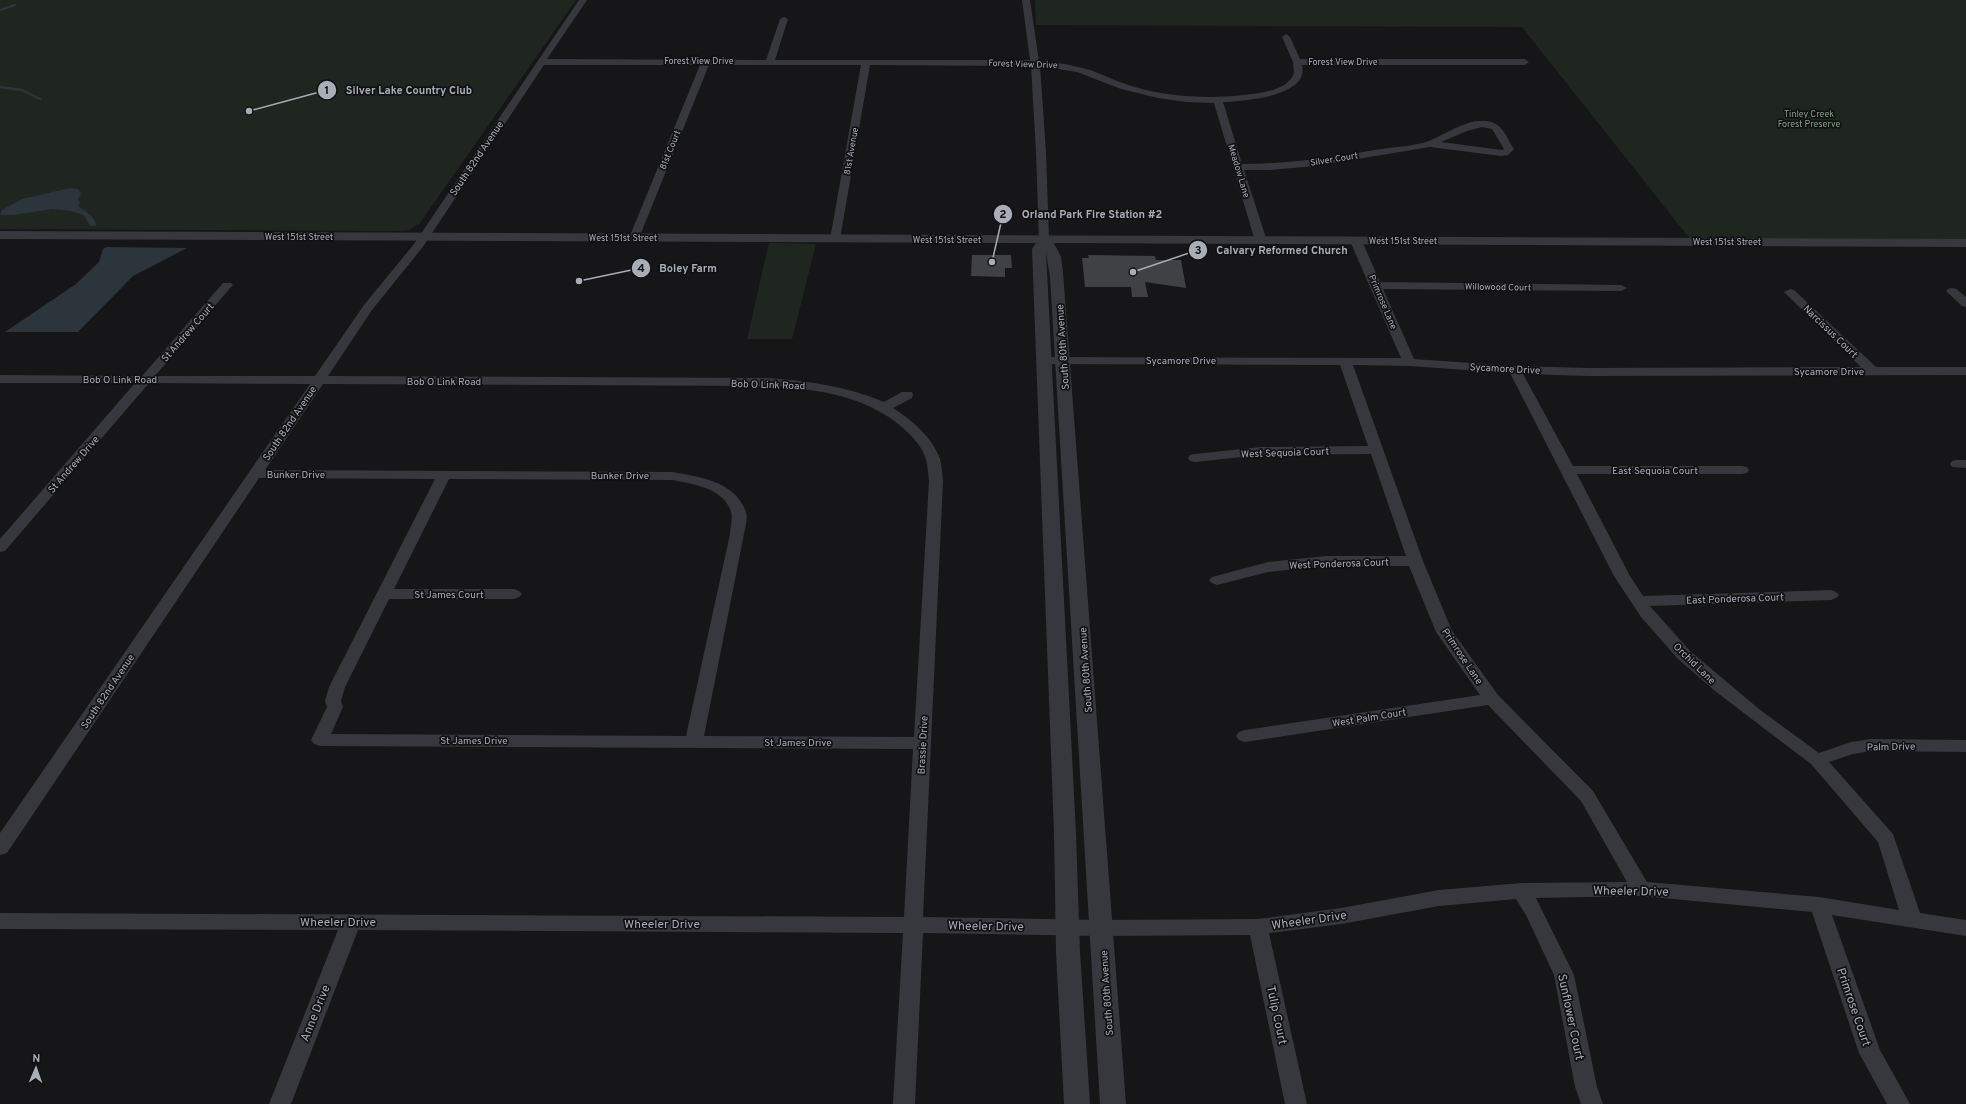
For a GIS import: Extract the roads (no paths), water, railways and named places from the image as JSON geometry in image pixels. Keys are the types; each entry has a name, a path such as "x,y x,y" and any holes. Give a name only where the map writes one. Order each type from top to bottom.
{"street":[{"name":"South 82nd Avenue","path":"0,848 318,380 368,308 418,246 422,237 582,0"},
{"name":"South 80th Avenue","path":"1026,0 1026,13 1035,63 1044,189 1044,240 1039,249 1065,825 1067,927 1077,1104"},
{"path":"770,61 784,19"},
{"path":"1286,37 1297,62"},
{"name":"81st Court","path":"634,238 706,61"},
{"name":"Forest View Drive","path":"541,62 770,61 1055,64 1081,70 1142,92 1181,99 1218,101 1260,95 1284,88 1296,79 1299,69 1297,62 1525,62"},
{"name":"81st Avenue","path":"835,239 866,62"},
{"name":"Meadow Lane","path":"1218,101 1237,167 1261,241"},
{"name":"Silver Court","path":"1237,167 1270,167 1309,164 1430,144 1473,125 1488,123 1495,127 1509,149 1505,153 1501,153 1430,144"},
{"name":"West 151st Street","path":"0,235 1966,243"},
{"name":"South 80th Avenue","path":"1044,240 1052,248 1055,259 1064,360 1113,1104"},
{"name":"Primrose Lane","path":"1356,241 1409,362"},
{"name":"St Andrew Court","path":"146,379 227,285"},
{"name":"Willowood Court","path":"1376,285 1621,288"},
{"path":"1952,291 1966,303"},
{"name":"Narcissus Court","path":"1790,292 1872,371"},
{"name":"Sycamore Drive","path":"1044,360 1345,360 1409,362 1514,370 1589,372 1966,371"},
{"name":"Primrose Lane","path":"1345,360 1375,450 1415,561 1444,632 1492,699 1588,796 1641,889"},
{"name":"Orchid Lane","path":"1514,370 1568,470 1622,576 1639,601 1675,644 1715,683 1817,760 1886,839 1912,920"},
{"name":"Bob O Link Road","path":"0,379 774,382 833,389 885,407"},
{"name":"St Andrew Drive","path":"0,548 146,379"},
{"path":"885,407 907,395"},
{"name":"Brassie Drive","path":"885,407 904,421 921,438 933,459 936,481 904,1104"},
{"name":"West Sequoia Court","path":"1195,458 1261,451 1375,450"},
{"name":"East Sequoia Court","path":"1568,470 1742,470"},
{"name":"Bunker Drive","path":"255,474 672,476 705,482 721,490 732,501 739,513 737,534 694,741"},
{"name":"St James Drive","path":"444,475 337,687 334,695 334,707 320,740 922,743"},
{"name":"West Ponderosa Court","path":"1217,580 1268,566 1327,561 1415,561"},
{"name":"St James Court","path":"384,594 514,594"},
{"name":"East Ponderosa Court","path":"1639,601 1831,595"},
{"name":"West Palm Court","path":"1245,736 1492,699"},
{"name":"Palm Drive","path":"1817,760 1851,748 1871,745 1966,746"},
{"name":"Wheeler Drive","path":"0,921 913,925 1101,928 1258,927 1340,916 1439,898 1521,891 1641,889 1819,905 1966,928"},
{"name":"Sunflower Court","path":"1521,891 1535,914 1564,975 1586,1087 1592,1104"},
{"name":"Primrose Court","path":"1819,905 1870,1053 1899,1104"},
{"name":"Anne Drive","path":"280,1104 351,922"},
{"name":"Tulip Court","path":"1258,927 1296,1104"}],"waterway":[{"path":"0,10 15,5"},
{"path":"0,87 22,90 40,99"}],"place":[{"name":"Silver Lake Country Club","path":"249,111"},
{"name":"Orland Park Fire Station #2","path":"992,262"},
{"name":"Calvary Reformed Church","path":"1133,272"},
{"name":"Boley Farm","path":"579,281"}],"park label":[{"name":"Tinley Creek Forest Preserve","path":"1809,120"}]}
